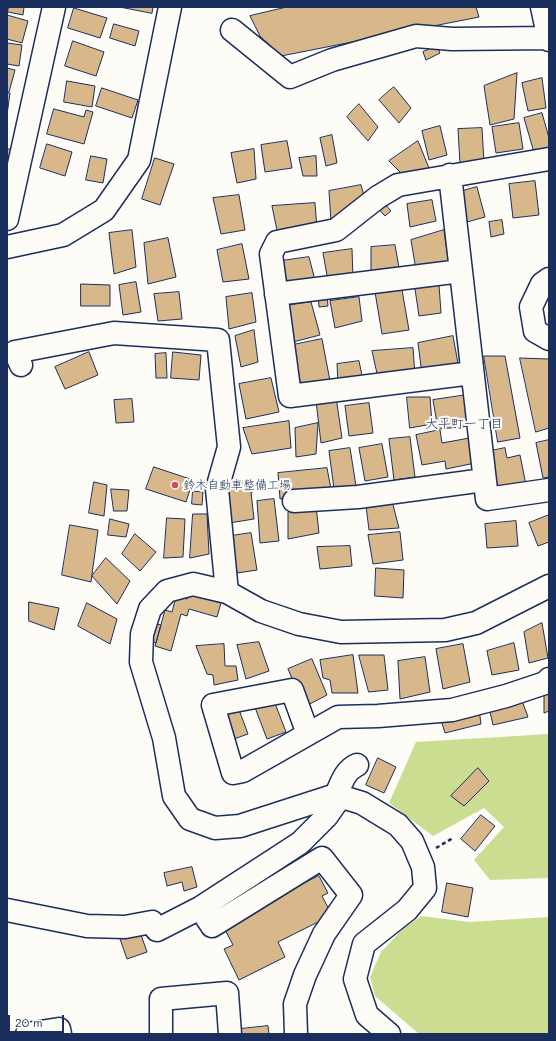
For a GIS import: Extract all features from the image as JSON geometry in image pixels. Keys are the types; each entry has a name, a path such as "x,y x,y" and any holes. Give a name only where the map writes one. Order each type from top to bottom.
{"street":[{"path":"7,219 54,7"},
{"path":"7,247 63,235 104,210 139,160 170,7"},
{"path":"232,30 290,77 332,60 416,36 452,39 548,39 542,7"},
{"path":"472,373 290,396 271,254 277,242 336,230 378,197 398,185 549,159"},
{"path":"450,175 487,499 549,490"},
{"path":"276,294 460,271"},
{"path":"549,279 542,284 530,307 535,331 549,339"},
{"path":"21,365 15,352 114,333 218,340 229,447 217,488 227,592"},
{"path":"294,501 358,497 484,480"},
{"path":"389,1034 367,1015 355,979 364,944 407,910 425,888 423,867 412,841 398,824 362,803 338,795 240,826 215,828 190,819 174,796 164,738 141,662 142,634 150,609 167,592 192,584 227,592 261,611 299,624 340,632 446,630 476,623 549,586"},
{"path":"308,734 292,690 213,705 233,773 243,771 338,717 378,716 452,710 526,690 545,683 549,679"},
{"path":"7,910 87,926 125,927 152,922 157,930 200,908 300,842 326,817 338,795 344,776 357,765"},
{"path":"200,908 212,926 322,858 352,895 324,934 305,975 295,1004 296,1034"},
{"path":"161,1034 161,999 227,993 230,1034"},
{"path":"27,1034 59,1029 60,1034"}],"green space":[{"path":"549,734 549,878 490,880 474,860 504,827 484,808 433,836 389,803 416,742"},
{"path":"421,916 469,922 549,917 549,1034 419,1034 375,996 370,977 381,952 403,929"}],"building":[{"path":"9,7 24,7 23,15 8,12"},
{"path":"120,7 153,7 152,13"},
{"path":"287,7 476,7 479,17 281,56 260,36 250,16"},
{"path":"74,8 107,18 100,38 68,28"},
{"path":"7,15 28,21 22,43 7,39"},
{"path":"114,24 139,31 135,46 110,38"},
{"path":"73,41 104,52 96,76 65,66"},
{"path":"7,43 22,45 19,66 7,64"},
{"path":"437,46 440,53 426,60 423,52"},
{"path":"7,68 15,70 9,92 7,92"},
{"path":"517,73 514,119 490,125 484,86"},
{"path":"542,78 546,108 528,111 522,83"},
{"path":"67,81 95,86 92,107 64,102"},
{"path":"394,87 411,108 399,123 379,100"},
{"path":"102,88 138,100 132,118 96,106"},
{"path":"7,93 10,93 7,115"},
{"path":"359,104 378,127 368,141 347,117"},
{"path":"54,109 84,117 86,110 93,112 84,144 47,134"},
{"path":"542,113 549,138 549,151 535,156 524,118"},
{"path":"519,123 523,149 496,153 492,127"},
{"path":"440,126 447,155 429,160 422,131"},
{"path":"482,128 484,163 460,164 458,129"},
{"path":"332,135 337,163 326,166 320,138"},
{"path":"287,141 292,168 265,172 261,145"},
{"path":"418,141 431,173 408,180 389,161"},
{"path":"47,144 72,152 65,176 40,168"},
{"path":"7,149 11,149 7,167"},
{"path":"254,149 256,179 237,183 231,153"},
{"path":"91,156 107,159 103,183 86,180"},
{"path":"316,156 317,176 303,176 299,158"},
{"path":"155,158 174,164 160,205 142,199"},
{"path":"535,181 539,215 513,218 509,184"},
{"path":"361,185 365,199 331,222 329,191"},
{"path":"477,187 485,217 467,222 459,192"},
{"path":"239,195 245,230 221,234 213,198"},
{"path":"432,200 436,221 410,227 407,204"},
{"path":"382,201 391,211 385,216 376,206"},
{"path":"315,203 317,229 278,235 272,206"},
{"path":"502,220 504,234 491,237 489,222"},
{"path":"132,230 136,267 114,274 109,233"},
{"path":"444,230 449,265 416,270 411,240"},
{"path":"168,238 176,277 148,284 144,243"},
{"path":"242,244 249,279 223,282 217,250"},
{"path":"395,245 400,273 371,276 371,247"},
{"path":"352,249 353,279 328,281 323,253"},
{"path":"309,257 316,284 285,286 281,261"},
{"path":"136,282 141,312 123,315 119,285"},
{"path":"81,284 110,285 110,306 81,306"},
{"path":"439,285 441,313 419,316 415,289"},
{"path":"402,290 409,330 382,334 375,292"},
{"path":"179,292 182,319 158,321 154,294"},
{"path":"252,293 256,322 229,329 226,297"},
{"path":"327,294 328,306 319,307 318,295"},
{"path":"359,297 362,321 335,328 330,301"},
{"path":"311,302 320,335 289,343 285,306"},
{"path":"254,330 258,362 241,367 235,336"},
{"path":"453,336 459,369 422,374 418,343"},
{"path":"322,339 330,381 301,386 293,345"},
{"path":"413,348 415,375 378,378 372,351"},
{"path":"89,352 98,375 65,389 55,367"},
{"path":"173,352 201,355 199,380 171,378"},
{"path":"166,353 167,378 156,378 155,354"},
{"path":"484,356 505,356 520,438 498,442"},
{"path":"520,358 549,359 549,428 536,432"},
{"path":"359,361 363,380 338,384 337,364"},
{"path":"271,378 279,412 246,419 239,384"},
{"path":"467,395 471,426 438,429 433,400"},
{"path":"336,397 342,438 321,443 316,401"},
{"path":"407,397 430,397 432,424 410,428"},
{"path":"132,399 134,422 116,423 114,400"},
{"path":"369,403 373,433 349,436 345,406"},
{"path":"289,421 291,448 252,454 243,428"},
{"path":"318,423 316,454 296,457 295,428"},
{"path":"440,430 442,443 475,437 480,462 446,469 445,461 422,465 416,435"},
{"path":"410,437 415,477 394,480 389,439"},
{"path":"549,440 549,477 543,478 536,443"},
{"path":"382,444 388,477 365,481 359,448"},
{"path":"350,448 356,486 334,489 329,451"},
{"path":"505,448 507,458 520,455 526,485 498,490 491,451"},
{"path":"154,467 193,480 186,502 146,489"},
{"path":"327,468 331,489 280,499 278,473"},
{"path":"251,480 254,519 229,523 223,483"},
{"path":"94,482 107,485 104,516 89,513"},
{"path":"111,489 129,490 127,511 114,511"},
{"path":"193,491 203,492 202,505 192,504"},
{"path":"274,499 279,541 260,543 257,501"},
{"path":"392,501 399,528 369,530 366,506"},
{"path":"316,506 319,533 288,539 288,512"},
{"path":"193,514 207,514 209,554 190,558"},
{"path":"549,515 549,542 538,546 529,523"},
{"path":"167,518 185,519 183,557 164,558"},
{"path":"110,519 129,524 126,537 108,535"},
{"path":"516,521 518,546 487,548 485,524"},
{"path":"70,525 98,530 91,582 62,575"},
{"path":"400,532 403,560 373,564 368,535"},
{"path":"251,533 257,570 237,573 231,536"},
{"path":"135,534 156,552 140,571 122,554"},
{"path":"350,546 352,566 320,569 317,547"},
{"path":"106,558 130,581 117,604 92,576"},
{"path":"376,568 404,570 403,598 375,596"},
{"path":"200,593 211,596 211,600 221,603 217,617 189,609 187,616 181,614 171,651 155,646 165,610 172,612 176,596 187,599 188,594 199,597"},
{"path":"29,602 59,608 54,630 29,621"},
{"path":"87,603 117,619 110,644 78,626"},
{"path":"542,623 548,658 529,663 524,632"},
{"path":"156,624 161,625 156,643 152,641"},
{"path":"259,642 269,671 246,679 237,645"},
{"path":"514,643 519,670 492,675 487,651"},
{"path":"224,644 225,666 236,666 238,680 214,685 213,675 207,674 196,646"},
{"path":"463,644 470,682 443,689 436,649"},
{"path":"353,655 358,693 332,693 330,680 323,678 320,660"},
{"path":"359,655 384,655 388,690 369,692"},
{"path":"425,657 430,692 400,699 398,661"},
{"path":"312,659 327,695 304,707 288,669"},
{"path":"549,687 549,711 544,713 544,690"},
{"path":"273,698 286,732 267,739 254,705"},
{"path":"521,698 528,717 493,725 489,707"},
{"path":"238,707 248,734 231,740 221,714"},
{"path":"479,709 481,724 445,733 440,717"},
{"path":"378,758 396,767 384,793 366,785"},
{"path":"478,768 489,781 464,806 451,796"},
{"path":"481,815 495,826 475,851 461,839"},
{"path":"192,867 197,887 184,891 182,882 167,886 164,873"},
{"path":"319,876 328,893 322,896 332,915 278,942 285,957 239,980 224,949 233,945 222,924"},
{"path":"447,883 473,888 468,917 442,912"},
{"path":"139,929 147,952 127,959 119,936"},
{"path":"268,1026 269,1034 240,1034 240,1029"}],"place":[{"name":"鈴木自動車整備工場","path":"175,485"}],"district":[{"name":"大平町一丁目","path":"464,424"}]}
